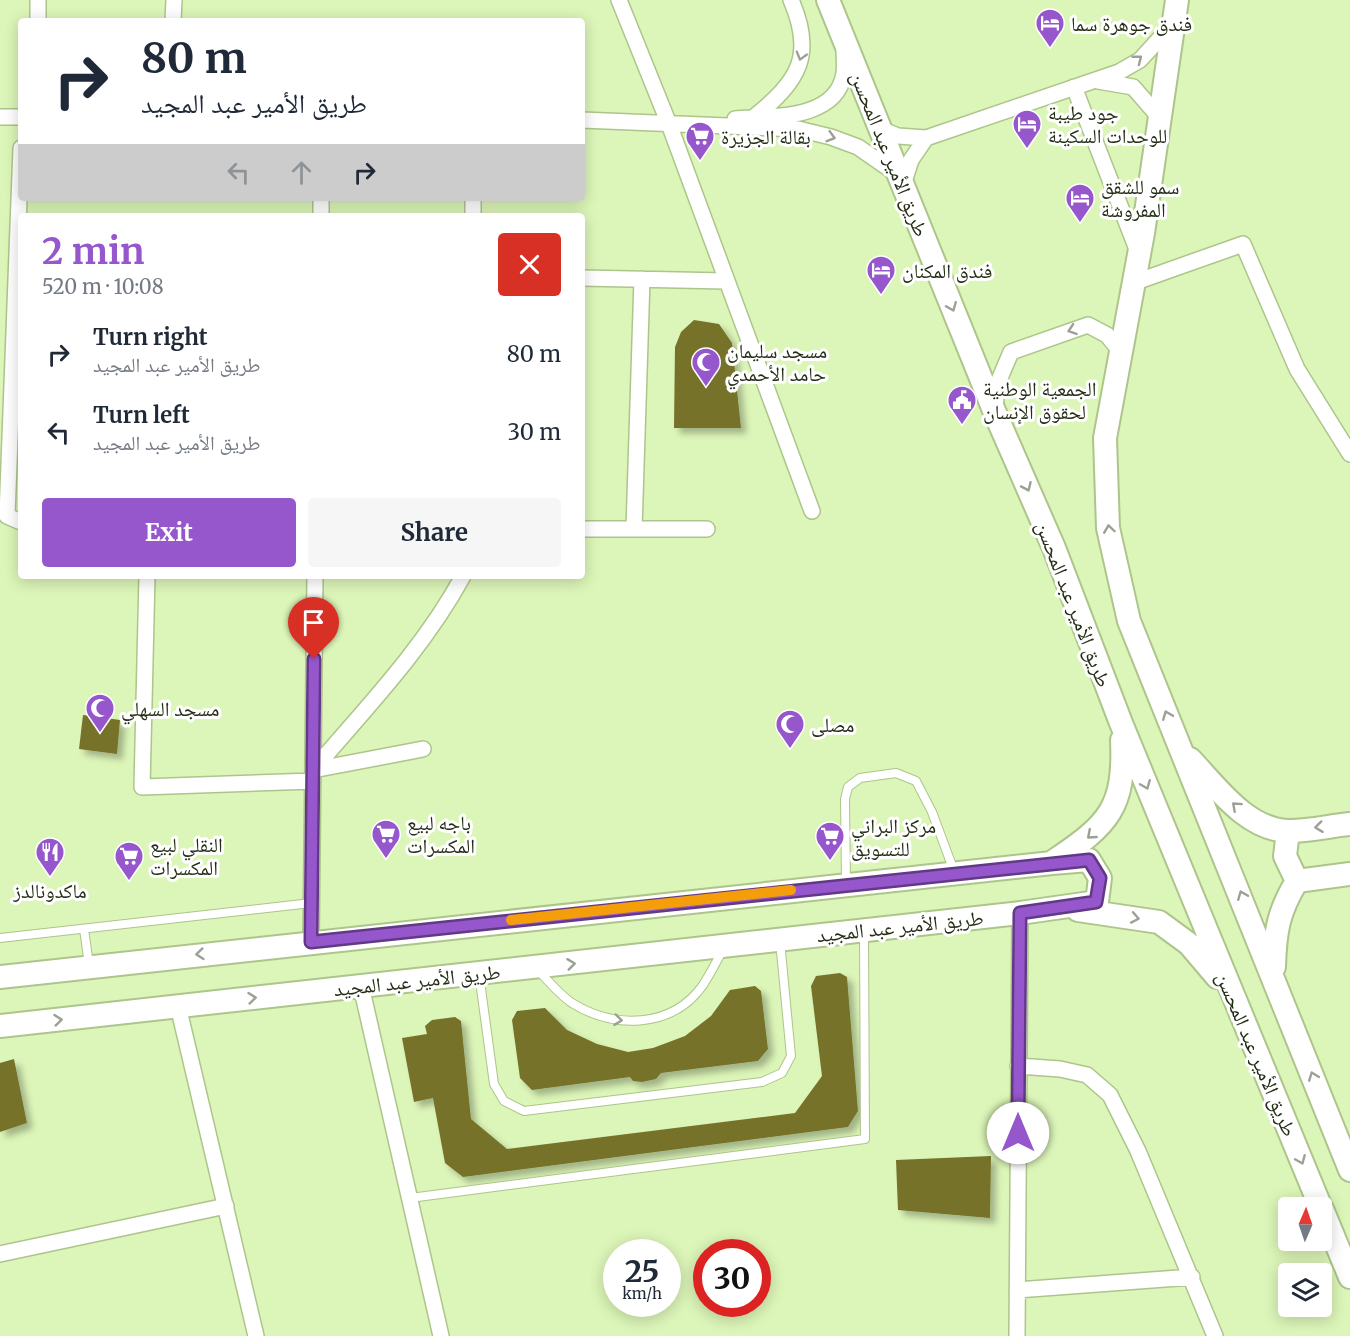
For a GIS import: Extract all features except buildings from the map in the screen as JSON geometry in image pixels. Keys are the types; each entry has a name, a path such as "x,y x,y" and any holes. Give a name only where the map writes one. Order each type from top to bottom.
{"main road":[{"name":"طريق الأمير عبد المحسن","path":"828,0 995,413 1054,548 1121,723 1231,994 1316,1197"},
{"path":"1177,0 1139,253 1119,350 1105,438 1108,528 1130,621 1350,1170"},
{"path":"1052,863 1102,825 1117,800 1123,773 1121,723"},
{"path":"1180,748 1239,810 1260,823 1288,831 1350,824"},
{"path":"1288,831 1285,856 1297,881"},
{"name":"طريق الأمير عبد المجيد","path":"0,976 1052,863 1089,860 1100,878 1096,902 1020,913 0,1026"},
{"path":"1273,975 1275,926 1286,898 1297,881 1350,874"},
{"path":"1056,908 1108,912 1159,922 1189,944 1231,994"},
{"name":"طريق الأمير عبد المحسن","path":"1332,1234 1350,1277"}],"street":[{"path":"38,0 39,18"},
{"path":"174,0 174,18"},
{"path":"619,0 669,124 812,511"},
{"path":"754,117 776,99 792,79 804,52 801,24 791,0"},
{"path":"878,128 898,136 926,138 1095,80 1140,60 1173,25"},
{"path":"669,124 754,117 819,108 836,94 844,74 843,36"},
{"path":"1095,80 1132,87 1160,118"},
{"path":"1074,87 1139,253"},
{"path":"0,117 18,117"},
{"path":"585,120 798,129 831,137 858,147 901,180 910,160 926,138"},
{"path":"1133,283 1243,244 1297,369 1350,454"},
{"path":"585,278 726,281"},
{"path":"634,529 642,279"},
{"path":"18,284 8,516 18,521"},
{"path":"995,413 998,386 1011,352 1088,325 1107,335 1119,350"},
{"path":"585,529 707,529"},
{"path":"147,579 142,787 313,775 423,749"},
{"path":"311,942 315,579"},
{"path":"313,775 391,680 452,596 461,579"},
{"path":"1017,1336 1020,913"},
{"path":"361,986 441,1336"},
{"path":"178,1006 256,1336"},
{"path":"1018,1066 1060,1069 1087,1075 1110,1095 1138,1151 1215,1336"},
{"path":"0,1254 226,1206"},
{"path":"1017,1290 1192,1277"}],"lane":[{"path":"846,884 845,799 848,787 860,778 896,773 916,781 924,794 954,873"},
{"path":"0,938 312,903"},
{"path":"84,928 89,967"},
{"path":"410,1198 865,1139 864,930"},
{"path":"479,973 494,1084 504,1101 524,1111 762,1082 782,1073 791,1056 780,939"},
{"path":"536,968 569,1002 599,1018 635,1022 663,1017 683,1005 702,987 726,945"}],"slow traffic":[{"path":"511,920 791,890"}],"place":[{"name":"فندق جوهرة سما","path":"1050,48"},
{"name":"جود طيبة للوحدات السكينة","path":"1027,150"},
{"name":"بقالة الجزيرة","path":"700,162"},
{"name":"سمو للشقق المفروشة","path":"1080,224"},
{"name":"فندق المكنان","path":"881,296"},
{"name":"مسجد سليمان حامد الأحمدي","path":"706,388"},
{"name":"الجمعية الوطنية لحقوق الإنسان","path":"962,426"},
{"name":"مسجد السهلي","path":"100,734"},
{"name":"مصلى","path":"790,750"},
{"name":"باجه لبيع المكسرات","path":"386,860"},
{"name":"مركز البراني للتسويق","path":"830,862"},
{"name":"ماكدونالدز","path":"50,878"},
{"name":"النقلي لبيع المكسرات","path":"129,882"}],"route":[{"path":"314,659 311,942 1089,860 1100,878 1096,902 1020,913 1018,1133"}]}
